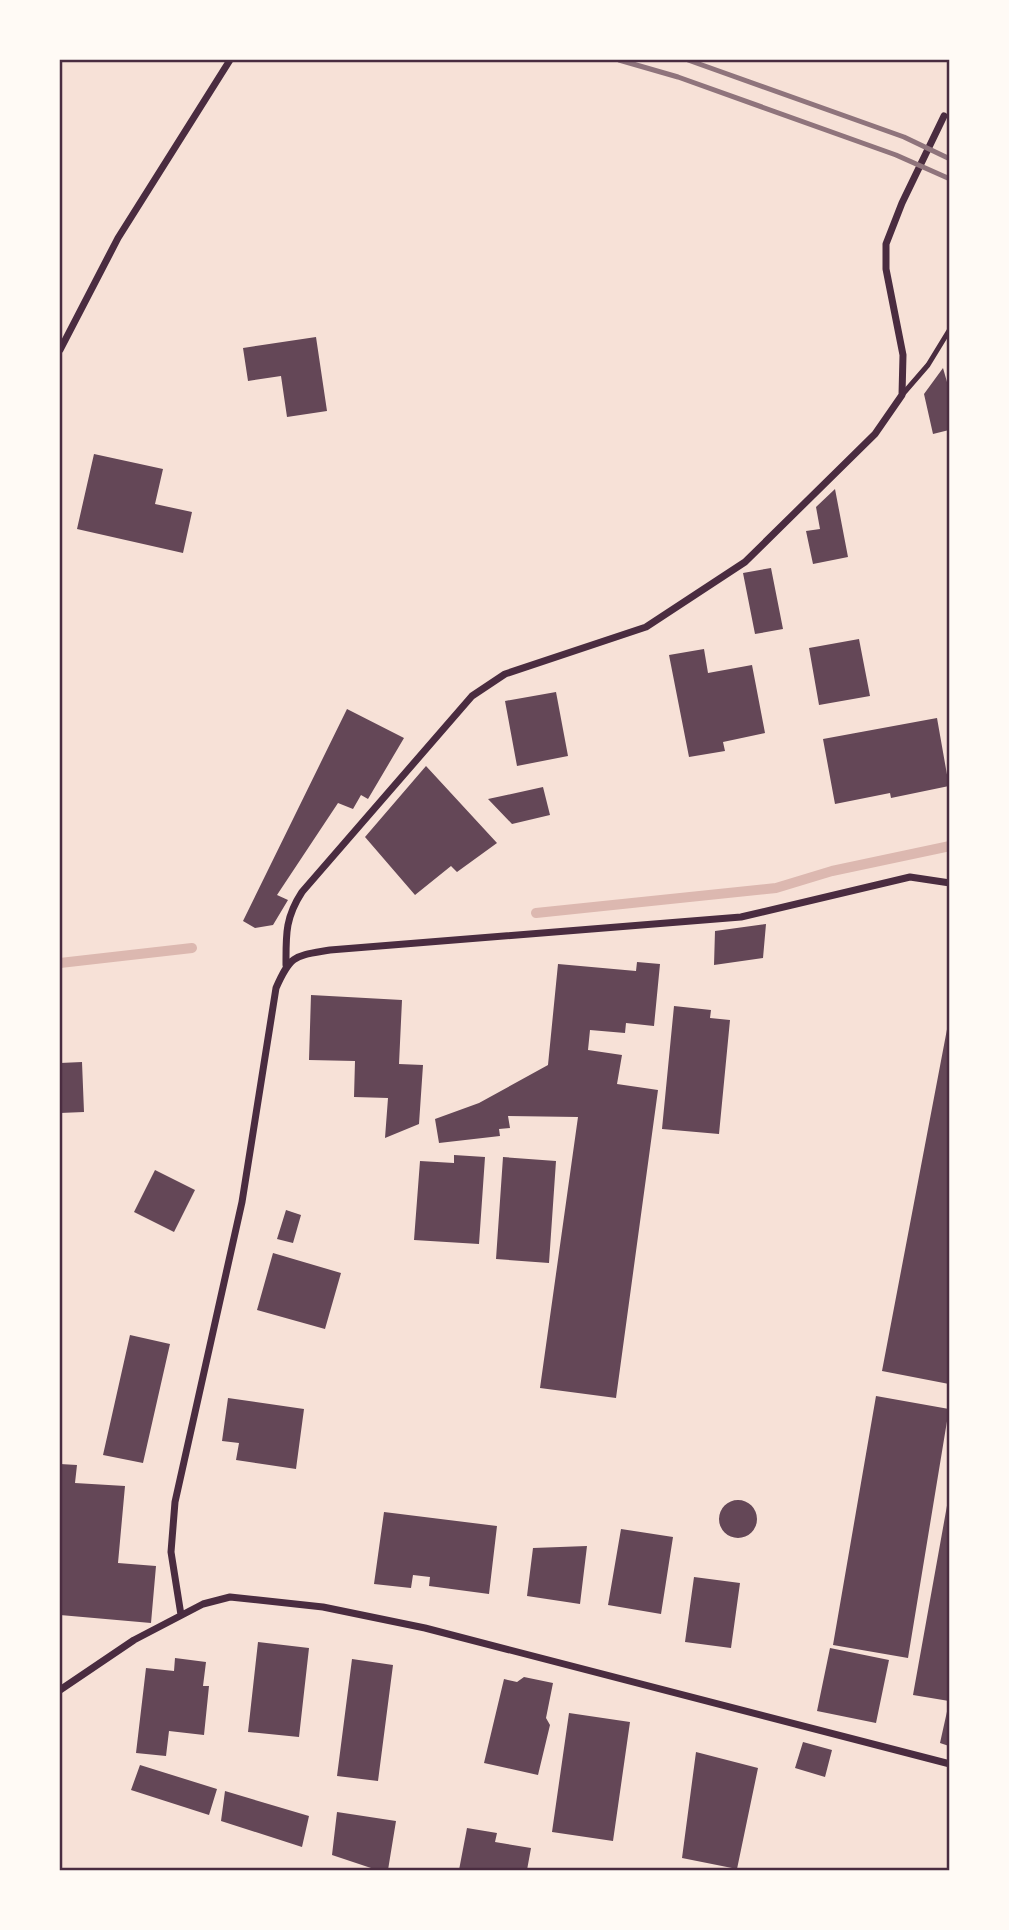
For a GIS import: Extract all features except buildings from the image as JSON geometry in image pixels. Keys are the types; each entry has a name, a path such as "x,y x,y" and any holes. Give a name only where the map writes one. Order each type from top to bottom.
{"street":[{"path":"60,349 118,238 229,60"},
{"path":"181,1615 171,1552 175,1502 242,1202 276,988 286,965 286,928 290,910 302,892 472,696 505,674 646,627 745,562 875,434 902,395 903,355 886,269 886,244 902,203 944,116"},
{"path":"286,965 300,955 330,950 741,917 910,877 950,883"},
{"path":"60,1690 134,1640 203,1604 230,1597 323,1607 425,1628 950,1764"}],"lane":[{"path":"902,395 928,365 950,329"}],"waterway":[{"path":"536,913 776,888 832,871 950,846"},
{"path":"60,963 192,948"}],"railway":[{"path":"619,60 678,77 896,155 950,179"},
{"path":"688,60 904,137 950,159"}]}
